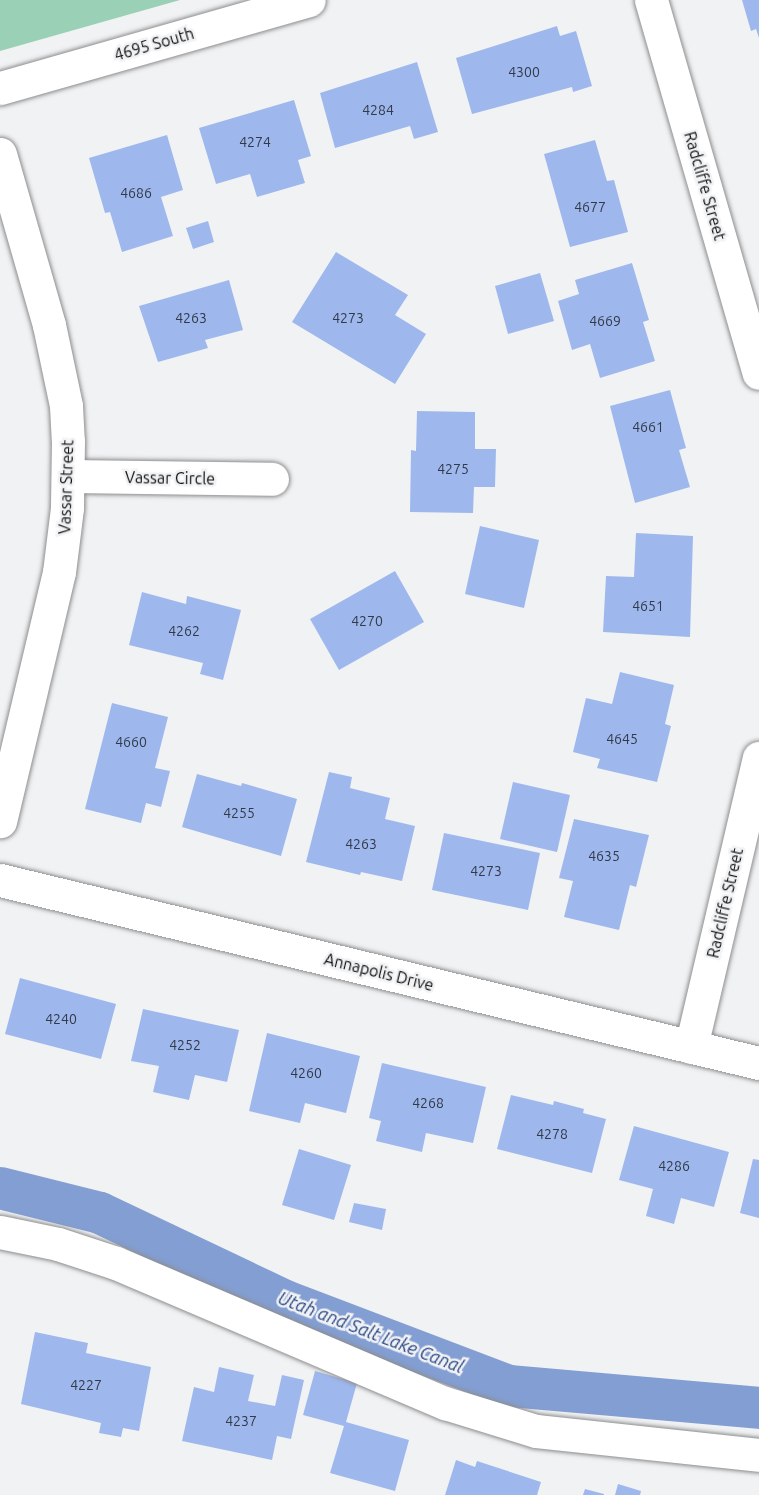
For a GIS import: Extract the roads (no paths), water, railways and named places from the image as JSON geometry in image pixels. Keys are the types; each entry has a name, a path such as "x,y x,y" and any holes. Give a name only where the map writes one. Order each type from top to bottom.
{"street":[{"name":"4695 South","path":"0,88 309,0"},
{"name":"Radcliffe Street","path":"651,0 759,373"},
{"name":"Vassar Street","path":"0,154 59,366 66,406 68,476 64,540 59,572 0,821"},
{"name":"Vassar Circle","path":"68,476 272,479"},
{"name":"Radcliffe Street","path":"691,1047 759,758"},
{"name":"Annapolis Drive","path":"0,880 759,1063"},
{"path":"0,1232 58,1244 116,1263 445,1403 536,1431 759,1455"}],"waterway":[{"name":"Utah and Salt Lake Canal","path":"0,1188 100,1213 285,1301 509,1386 759,1408"}]}
